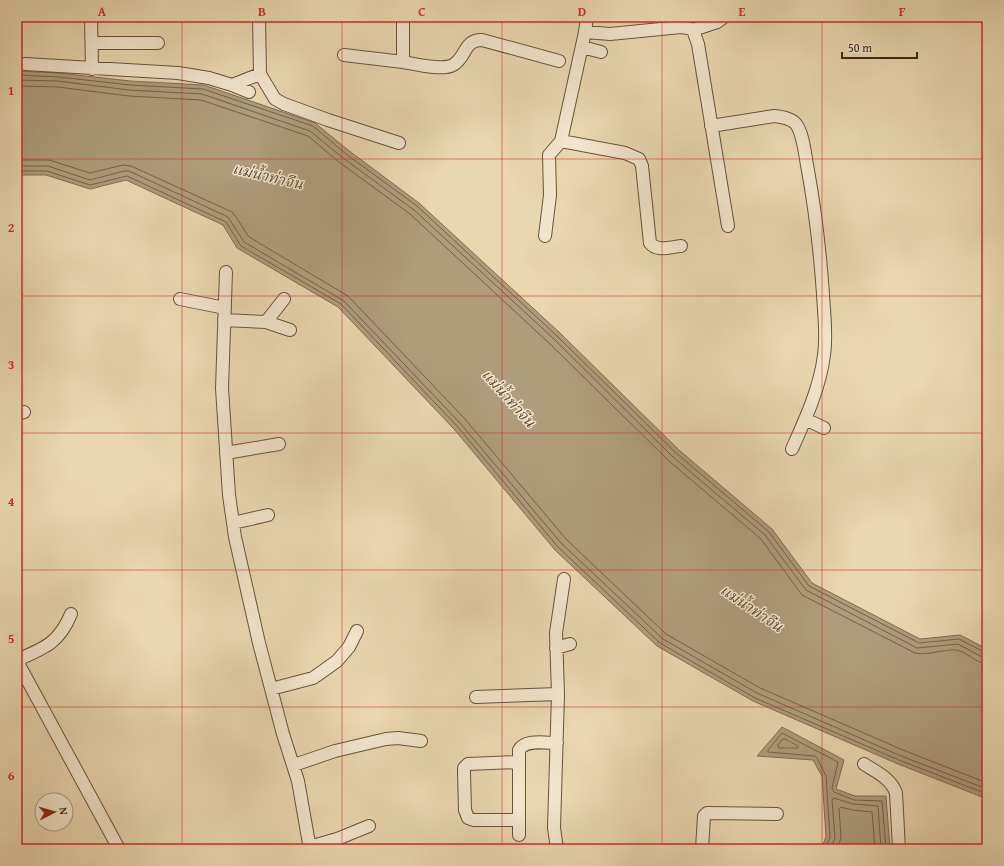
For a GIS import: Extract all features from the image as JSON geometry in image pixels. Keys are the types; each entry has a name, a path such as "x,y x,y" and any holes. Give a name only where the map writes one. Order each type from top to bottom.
{"street":[{"path":"91,17 92,69"},
{"path":"259,17 260,74 275,99 284,104 328,120 399,143"},
{"path":"403,62 404,17"},
{"path":"545,236 550,195 549,155 561,141 582,47 587,17"},
{"path":"585,32 610,34 681,27 692,30 718,22 724,17"},
{"path":"692,30 698,44 728,226"},
{"path":"344,55 436,67 447,66 453,65 470,43 475,40 482,40 559,61"},
{"path":"92,43 158,43"},
{"path":"582,47 601,52"},
{"path":"25,64 184,74 209,78 249,92"},
{"path":"232,85 260,74"},
{"path":"711,126 774,116 789,119 795,123 798,128 805,150 820,250 826,339 820,374 805,420 792,449"},
{"path":"561,141 625,153 639,159 642,166 650,243 657,249 680,246"},
{"path":"226,272 222,388 229,495 235,537 259,643 283,734 294,765 301,792 310,848 369,826"},
{"path":"180,299 224,314 266,322 290,330"},
{"path":"266,322 284,299"},
{"path":"805,420 824,428"},
{"path":"226,453 279,444"},
{"path":"233,523 268,515"},
{"path":"557,849 554,828 558,694 556,648 558,615 564,579"},
{"path":"71,614 66,628 52,643 17,660 119,849"},
{"path":"271,689 313,678 337,661 349,647 357,631"},
{"path":"556,648 570,644"},
{"path":"476,697 558,694"},
{"path":"294,765 335,751 386,739 398,738 420,741"},
{"path":"519,835 518,762 521,745 527,743 556,743"},
{"path":"518,762 468,764 464,768 465,810 468,818 474,820 518,820"},
{"path":"864,764 889,780 894,785 896,793 899,849"},
{"path":"702,849 704,816 707,813 777,814"}],"water":[{"name":"แม่น้ำท่าจีน","path":"17,71 59,73 130,81 204,85 315,123 348,150 419,203 560,333 679,450 772,529 812,583 920,639 960,635 987,649 987,799 898,764 753,701 657,646 555,550 454,429 338,307 237,248 223,225 126,180 90,189 46,175 17,175"},
{"path":"782,727 844,760 836,789 855,796 886,796 890,849 821,849 826,837 822,776 813,760 757,756"}]}
